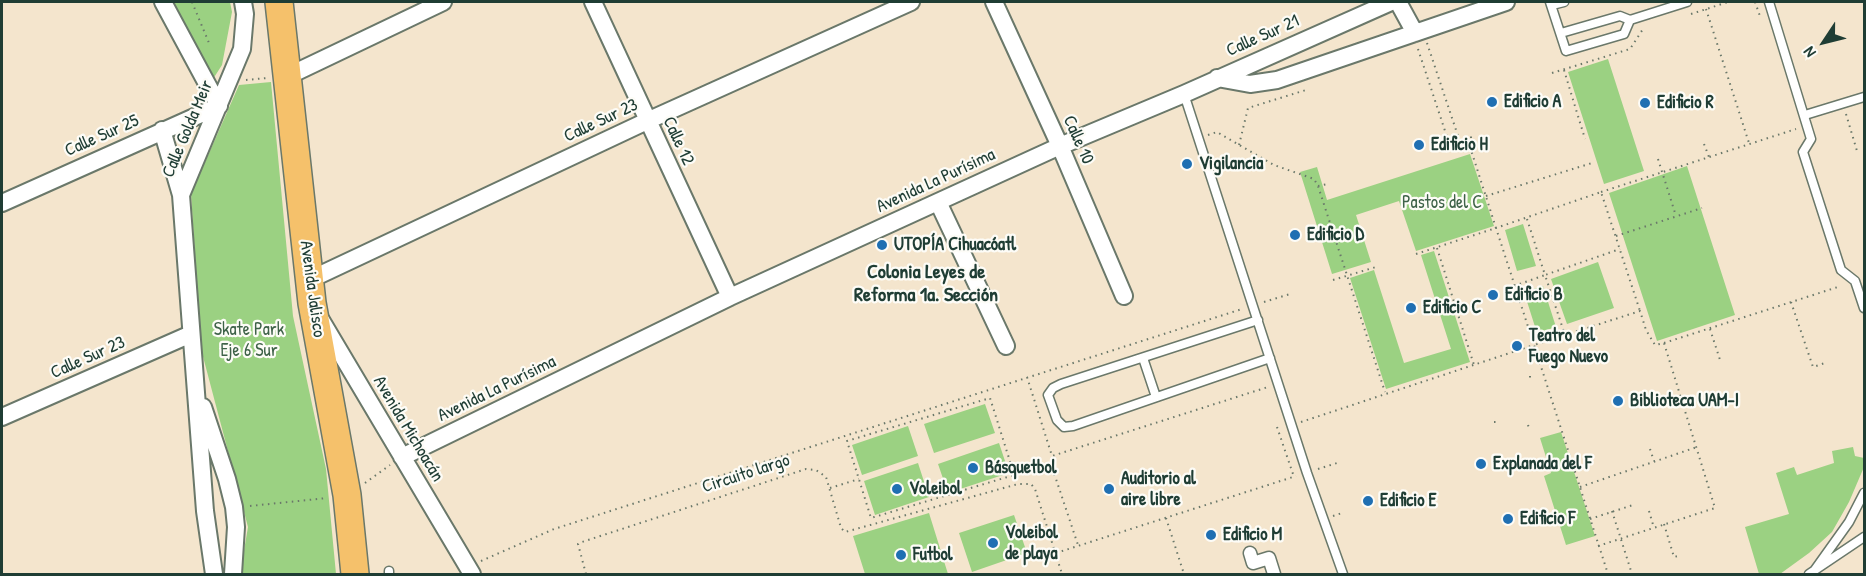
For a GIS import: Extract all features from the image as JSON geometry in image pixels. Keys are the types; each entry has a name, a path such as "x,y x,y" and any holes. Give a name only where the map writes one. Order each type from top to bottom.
{"main road":[{"name":"Avenida Jalisco","path":"279,2 310,292 347,495 355,574"}],"street":[{"path":"163,2 219,106"},
{"name":"Calle Golda Meir","path":"214,574 205,510 181,195 242,49 245,14 243,2"},
{"path":"288,76 443,2"},
{"name":"Calle 12","path":"593,2 730,297"},
{"name":"Calle Sur 23","path":"310,292 648,121 910,2"},
{"name":"Calle 10","path":"994,2 1060,146 1124,296"},
{"name":"Calle Sur 21","path":"1217,78 1391,2"},
{"path":"1398,2 1415,33"},
{"path":"1217,78 1250,84 1277,80 1506,2"},
{"name":"Avenida La Purísima","path":"402,457 730,297 1060,146 1217,78"},
{"name":"Calle Sur 25","path":"2,203 219,106"},
{"path":"162,130 181,195"},
{"path":"938,202 1006,346"},
{"name":"Avenida Michoacán","path":"310,292 402,457 470,571"},
{"name":"Calle Sur 23","path":"2,417 191,334"},
{"name":"Calle Golda Meir","path":"195,381 234,507 236,537 233,574"},
{"path":"1250,552 1253,563 1269,558 1274,574"}],"lane":[{"path":"1564,2 1551,3 1566,51 1624,34 1630,20"},
{"path":"1561,33 1620,16 1630,20 1688,2"},
{"path":"1769,2 1811,139 1803,152 1841,270 1855,281 1864,308"},
{"path":"1184,94 1307,473 1343,574"},
{"path":"1805,115 1864,98"},
{"path":"1258,320 1061,384 1053,388 1048,395 1057,420 1064,427 1270,358"},
{"path":"1143,358 1156,397"},
{"path":"1812,573 1849,522 1864,493"},
{"path":"1812,573 1864,537"}],"path":[{"path":"192,2 209,42"},
{"path":"1728,2 1706,9 1749,144"},
{"path":"1552,73 1630,49 1643,29"},
{"path":"1415,33 1450,146"},
{"path":"1415,33 1425,37 1462,148"},
{"path":"1564,70 1585,139"},
{"path":"228,82 288,76"},
{"path":"1728,78 1733,77"},
{"path":"1239,145 1248,108 1306,90 1305,87"},
{"path":"1843,104 1857,151"},
{"path":"1416,254 1807,126"},
{"path":"1217,132 1274,165 1314,179 1384,392"},
{"path":"1471,136 1471,150 1608,574"},
{"path":"1704,144 1709,157"},
{"path":"1443,147 1471,150"},
{"path":"1658,159 1676,216"},
{"path":"1486,196 1592,163"},
{"path":"1318,186 1328,184"},
{"path":"1601,192 1646,330 1655,345 1855,281"},
{"path":"1616,237 1702,208"},
{"path":"1527,218 1565,335"},
{"path":"1437,247 1474,365"},
{"path":"1514,286 1620,249"},
{"path":"1333,280 1376,267"},
{"path":"470,571 554,529 1290,294"},
{"path":"1791,302 1813,367 1825,363"},
{"path":"1322,416 1640,311"},
{"path":"1710,328 1721,363"},
{"path":"1598,546 1715,508 1664,344"},
{"path":"1027,377 1052,456 1279,383"},
{"path":"1014,474 990,398 847,441 871,518 1044,466 1050,468 1055,476 1078,545"},
{"path":"1056,553 1294,477 1277,427"},
{"path":"1580,487 1697,447"},
{"path":"1650,449 1654,461"},
{"path":"234,507 347,495 402,457"},
{"path":"1307,473 1337,463"},
{"name":"Circuito largo","path":"586,574 578,544 586,540 806,469 816,470 826,477 841,528 846,532 1018,484 1031,484 1035,489 1062,574"},
{"path":"830,489 859,479"},
{"path":"1590,519 1633,505"},
{"path":"1649,511 1654,528"},
{"path":"1612,512 1632,574"},
{"path":"1166,518 1183,574"},
{"path":"1664,524 1674,557 1678,556"}],"green space":[{"path":"166,2 230,2 232,12 222,65 213,79"},
{"path":"1608,59 1644,171 1604,184 1568,72"},
{"name":"Skate Park Eje 6 Sur","path":"271,82 293,316 326,469 336,574 240,574 248,527 201,349 191,194 239,85"},
{"name":"Pastos del C","path":"1470,154 1494,226 1416,251 1399,201 1356,215 1371,262 1332,274 1300,172 1317,167 1327,200"},
{"path":"1687,166 1735,315 1657,341 1609,193"},
{"path":"1523,224 1536,266 1517,271 1505,230"},
{"path":"1434,251 1470,362 1386,389 1350,278 1374,270 1404,363 1451,349 1421,255"},
{"path":"1598,262 1614,308 1567,324 1551,279"},
{"path":"1543,286 1556,327 1537,333 1524,292"},
{"name":"Básquetbol","path":"985,404 995,433 934,453 924,424"},
{"path":"908,426 918,456 862,475 852,445"},
{"path":"1561,432 1595,536 1566,545 1544,476 1551,473 1540,438"},
{"name":"Básquetbol","path":"999,443 1009,473 948,493 938,464"},
{"path":"1853,447 1855,456 1864,458 1864,467 1849,502 1832,532 1809,553 1780,574 1759,574 1745,527 1789,514 1776,473 1794,467 1797,475 1834,463 1832,451"},
{"name":"Voleibol","path":"918,463 929,497 875,515 864,481"},
{"name":"Futbol","path":"929,513 948,574 865,574 853,536"},
{"name":"Voleibol de playa","path":"1014,515 1027,553 972,572 959,533"}],"place":[{"name":"Edificio A","path":"1492,102"},
{"name":"Edificio R","path":"1645,103"},
{"name":"Edificio H","path":"1419,145"},
{"name":"Vigilancia","path":"1187,164"},
{"name":"Edificio D","path":"1295,235"},
{"name":"UTOPÍA Cihuacóatl","path":"882,245"},
{"name":"Edificio B","path":"1493,295"},
{"name":"Edificio C","path":"1411,308"},
{"name":"Teatro del Fuego Nuevo","path":"1517,346"},
{"name":"Biblioteca UAM-I","path":"1618,401"},
{"name":"Explanada del F","path":"1481,464"},
{"name":"Básquetbol","path":"973,468"},
{"name":"Voleibol","path":"897,489"},
{"name":"Auditorio al aire libre","path":"1109,489"},
{"name":"Edificio E","path":"1368,501"},
{"name":"Edificio F","path":"1508,519"},
{"name":"Edificio M","path":"1211,535"},
{"name":"Voleibol de playa","path":"993,543"},
{"name":"Futbol","path":"901,555"}],"district":[{"name":"Colonia Leyes de Reforma 1a. Sección","path":"926,284"}]}
